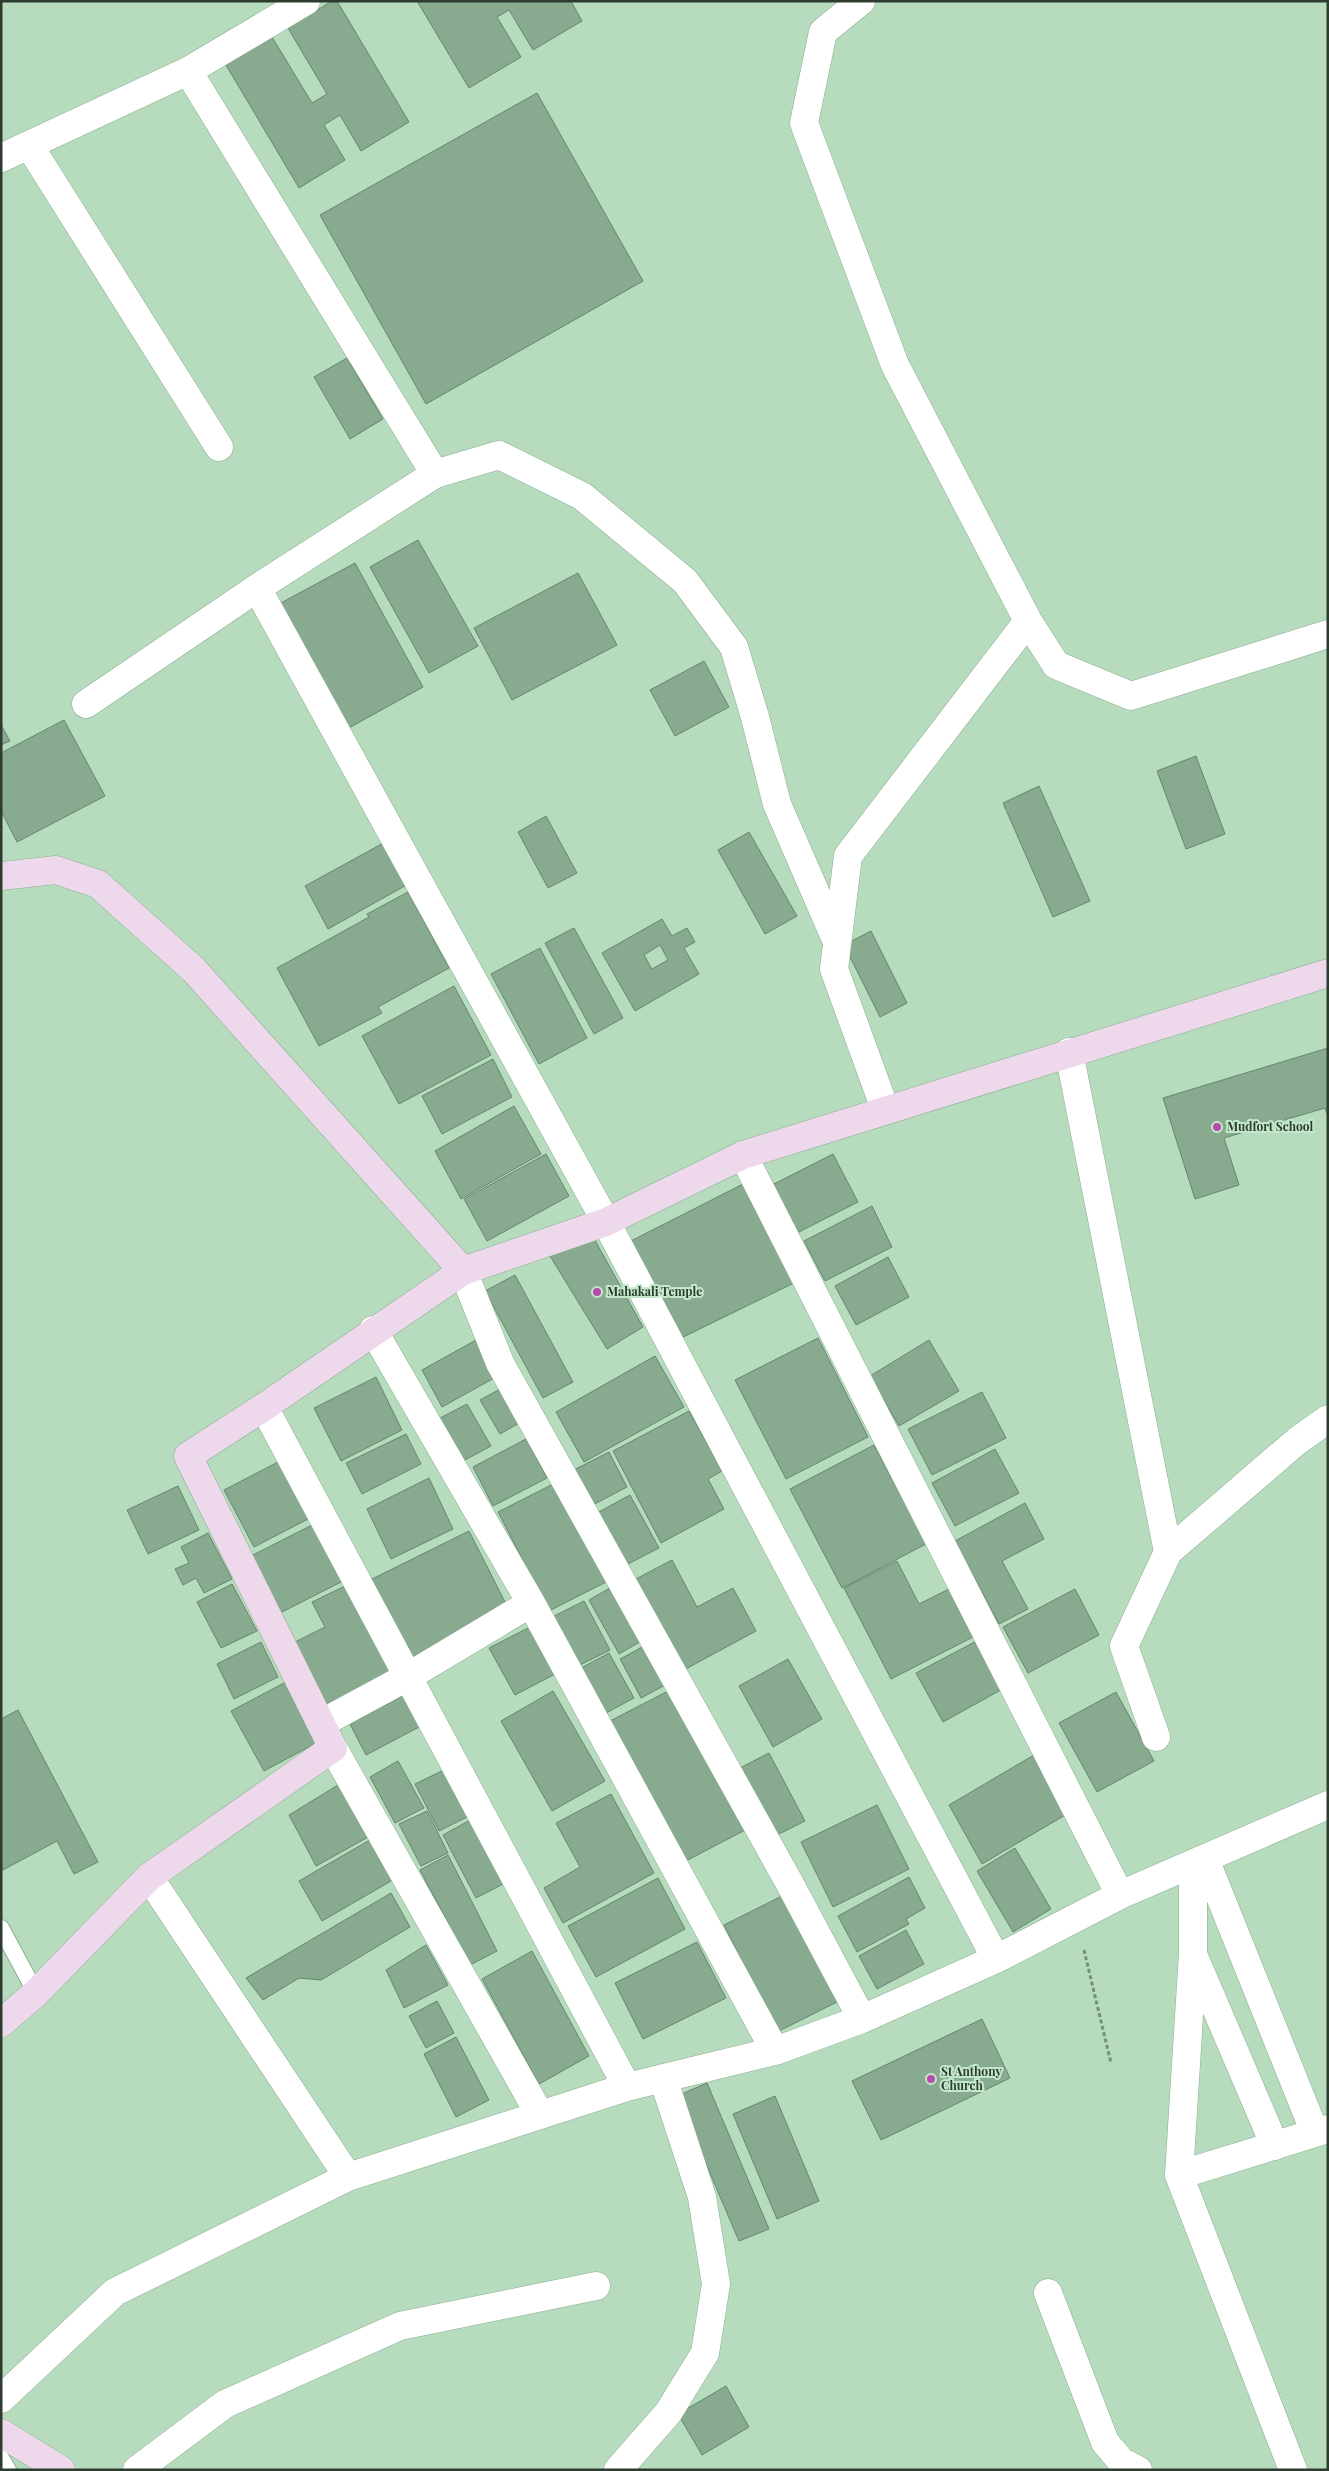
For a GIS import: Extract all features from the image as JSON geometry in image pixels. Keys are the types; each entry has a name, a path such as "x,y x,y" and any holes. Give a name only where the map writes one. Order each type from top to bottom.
{"street":[{"path":"1,158 188,71 306,1"},
{"path":"862,1 824,32 804,122 895,365 1028,621 1056,665 1132,696 1328,634"},
{"path":"188,71 435,474"},
{"path":"29,145 218,447"},
{"path":"86,704 257,588 435,474 499,455 582,496 685,581 734,647 755,717 777,804 837,942"},
{"path":"257,588 606,1222 996,1959"},
{"path":"885,1109 834,969 848,856 1028,621"},
{"path":"1,876 56,870 98,884 194,970 463,1271 500,1363 790,1884 862,2019"},
{"path":"540,2115 333,1748 322,1722 188,1456 264,1407 373,1330 463,1271 606,1222 743,1155 885,1109 1328,973"},
{"path":"1069,1052 1168,1552"},
{"path":"743,1155 1120,1895"},
{"path":"373,1330 531,1603 774,2051"},
{"path":"264,1407 627,2086"},
{"path":"1156,1737 1124,1646 1168,1552 1297,1441 1328,1419"},
{"path":"322,1722 408,1676 531,1603"},
{"path":"1,2023 36,1993 149,1877 333,1748"},
{"path":"1,2399 116,2292 348,2177 627,2086 774,2051 862,2019 996,1959 1120,1895 1328,1805"},
{"path":"1199,1861 1179,2175 1294,2470"},
{"path":"1179,2175 1321,2131 1199,1861"},
{"path":"149,1877 348,2177"},
{"path":"1193,1953 1275,2146"},
{"path":"618,2470 668,2413 705,2353 716,2284 702,2197 662,2078"},
{"path":"137,2470 225,2404 400,2326 596,2286"},
{"path":"1048,2293 1105,2442 1121,2461 1138,2470"},
{"path":"1,2433 61,2470"}],"lane":[{"path":"1,1928 36,1993"},
{"path":"1,2458 8,2470"}],"path":[{"path":"1076,1918 1112,2063"}],"building":[{"path":"332,1 337,1 409,122 361,151 340,115 324,125 345,160 299,188 226,65 272,37 312,103 327,94 288,28"},
{"path":"417,1 571,1 582,21 533,50 509,10 497,17 521,57 469,88"},
{"path":"537,93 643,281 426,404 320,215"},
{"path":"347,358 383,419 350,439 314,377"},
{"path":"418,540 478,646 429,673 370,567"},
{"path":"355,563 423,687 347,729 279,604"},
{"path":"578,573 617,645 512,700 474,628"},
{"path":"704,661 729,707 675,736 650,690"},
{"path":"64,720 105,796 17,842 1,811 1,753"},
{"path":"1,725 10,741 1,745"},
{"path":"1196,756 1225,834 1186,849 1157,771"},
{"path":"1039,786 1090,901 1053,917 1003,803"},
{"path":"546,816 577,873 548,888 518,832"},
{"path":"749,832 797,916 765,934 718,850"},
{"path":"387,841 410,883 328,929 305,886"},
{"path":"408,892 449,968 378,1007 382,1013 319,1046 277,968 369,917 367,914"},
{"path":"662,919 672,936 687,928 695,942 684,948 699,974 635,1011 602,953","holes":["660,945 668,960 652,969 644,955"]},
{"path":"574,928 623,1018 594,1034 545,943"},
{"path":"871,931 907,1003 880,1017 844,945"},
{"path":"540,948 587,1038 539,1064 491,974"},
{"path":"454,986 491,1055 399,1104 362,1036"},
{"name":"Mudfort School","path":"1328,1048 1328,1116 1325,1108 1224,1138 1239,1185 1195,1199 1163,1098"},
{"path":"493,1059 512,1097 442,1134 422,1096"},
{"path":"514,1106 541,1154 461,1199 435,1151"},
{"path":"546,1154 569,1196 487,1241 464,1199"},
{"path":"833,1154 858,1202 795,1234 770,1186"},
{"path":"747,1182 796,1282 675,1341 623,1245"},
{"path":"872,1206 892,1247 825,1281 804,1241"},
{"name":"Mahakali Temple","path":"592,1235 643,1327 607,1349 550,1256"},
{"path":"888,1257 909,1297 856,1325 835,1286"},
{"path":"515,1275 573,1382 543,1398 485,1291"},
{"path":"818,1338 868,1437 786,1479 735,1380"},
{"path":"476,1340 496,1377 442,1407 422,1370"},
{"path":"929,1340 959,1391 899,1426 870,1376"},
{"path":"655,1356 684,1407 584,1462 556,1412"},
{"path":"376,1377 402,1430 341,1461 314,1408"},
{"path":"502,1388 521,1422 500,1434 480,1400"},
{"path":"982,1392 1006,1438 932,1475 908,1429"},
{"path":"467,1404 491,1446 463,1461 440,1418"},
{"path":"689,1411 722,1471 708,1479 724,1509 661,1543 613,1451"},
{"path":"406,1434 421,1464 362,1494 346,1463"},
{"path":"526,1439 547,1478 493,1506 473,1467"},
{"path":"874,1445 926,1544 842,1588 790,1489"},
{"path":"995,1449 1019,1493 955,1526 932,1483"},
{"path":"609,1452 627,1487 587,1508 568,1473"},
{"path":"280,1461 310,1518 254,1547 224,1490"},
{"path":"429,1478 453,1529 391,1559 367,1509"},
{"path":"557,1482 608,1581 549,1611 498,1512"},
{"path":"178,1486 199,1530 148,1554 127,1510"},
{"path":"630,1495 659,1548 626,1565 597,1513"},
{"path":"1025,1503 1044,1539 1002,1561 1028,1609 999,1624 955,1541"},
{"path":"314,1524 343,1581 280,1613 251,1556"},
{"path":"469,1531 509,1610 412,1658 372,1579"},
{"path":"208,1533 232,1579 204,1593 196,1578 183,1585 175,1569 189,1563 181,1547"},
{"path":"672,1560 697,1607 733,1588 756,1631 682,1671 634,1580"},
{"path":"897,1561 919,1604 949,1589 973,1637 891,1679 844,1588"},
{"path":"620,1582 650,1636 619,1654 589,1600"},
{"path":"232,1584 257,1631 221,1648 197,1602"},
{"path":"349,1584 394,1672 328,1706 295,1642 325,1627 312,1602"},
{"path":"1075,1589 1099,1635 1028,1673 1003,1627"},
{"path":"584,1601 610,1650 576,1667 550,1618"},
{"path":"532,1626 557,1673 515,1695 489,1648"},
{"path":"982,1638 1008,1686 943,1722 916,1673"},
{"path":"261,1642 278,1677 234,1699 217,1664"},
{"path":"650,1643 671,1682 641,1698 620,1659"},
{"path":"609,1653 634,1698 606,1713 581,1668"},
{"path":"788,1659 822,1719 773,1747 739,1686"},
{"path":"286,1682 318,1742 264,1771 231,1711"},
{"path":"676,1687 749,1828 682,1863 608,1722"},
{"path":"553,1691 605,1781 552,1811 501,1721"},
{"path":"1116,1692 1154,1761 1097,1792 1059,1723"},
{"path":"404,1695 421,1726 366,1755 350,1724"},
{"path":"18,1710 98,1862 74,1874 57,1841 1,1871 1,1719"},
{"path":"769,1753 805,1821 773,1837 738,1769"},
{"path":"1034,1755 1067,1814 982,1864 949,1805"},
{"path":"398,1761 424,1808 395,1823 370,1777"},
{"path":"450,1767 473,1814 439,1831 415,1784"},
{"path":"343,1782 370,1836 316,1866 289,1815"},
{"path":"611,1794 654,1873 563,1923 544,1888 580,1867 556,1823"},
{"path":"877,1805 909,1869 833,1907 801,1842"},
{"path":"427,1811 448,1853 421,1866 399,1824"},
{"path":"472,1819 505,1883 476,1898 443,1835"},
{"path":"375,1837 398,1877 322,1921 299,1881"},
{"path":"1015,1848 1051,1909 1013,1932 977,1871"},
{"path":"448,1855 497,1951 470,1965 420,1870"},
{"path":"909,1877 925,1908 906,1919 909,1924 857,1952 838,1916"},
{"path":"658,1878 685,1929 596,1977 568,1926"},
{"path":"391,1893 410,1927 321,1980 299,1978 263,2000 246,1978"},
{"path":"784,1895 837,2002 777,2032 724,1925"},
{"path":"906,1930 924,1964 877,1989 859,1956"},
{"path":"697,1942 726,1998 643,2039 615,1983"},
{"path":"426,1945 448,1985 404,2008 386,1970"},
{"path":"532,1951 589,2056 539,2084 482,1979"},
{"path":"437,2001 454,2033 426,2048 409,2016"},
{"name":"St Anthony Church","path":"982,2019 1010,2078 881,2140 852,2081"},
{"path":"456,2037 489,2100 456,2117 424,2054"},
{"path":"707,2083 769,2229 739,2241 677,2096"},
{"path":"775,2096 819,2201 777,2219 733,2114"},
{"path":"726,2386 749,2427 702,2455 678,2414"}],"place":[{"name":"Mudfort School","path":"1217,1127"},
{"name":"Mahakali Temple","path":"597,1292"},
{"name":"St Anthony Church","path":"931,2079"}]}
